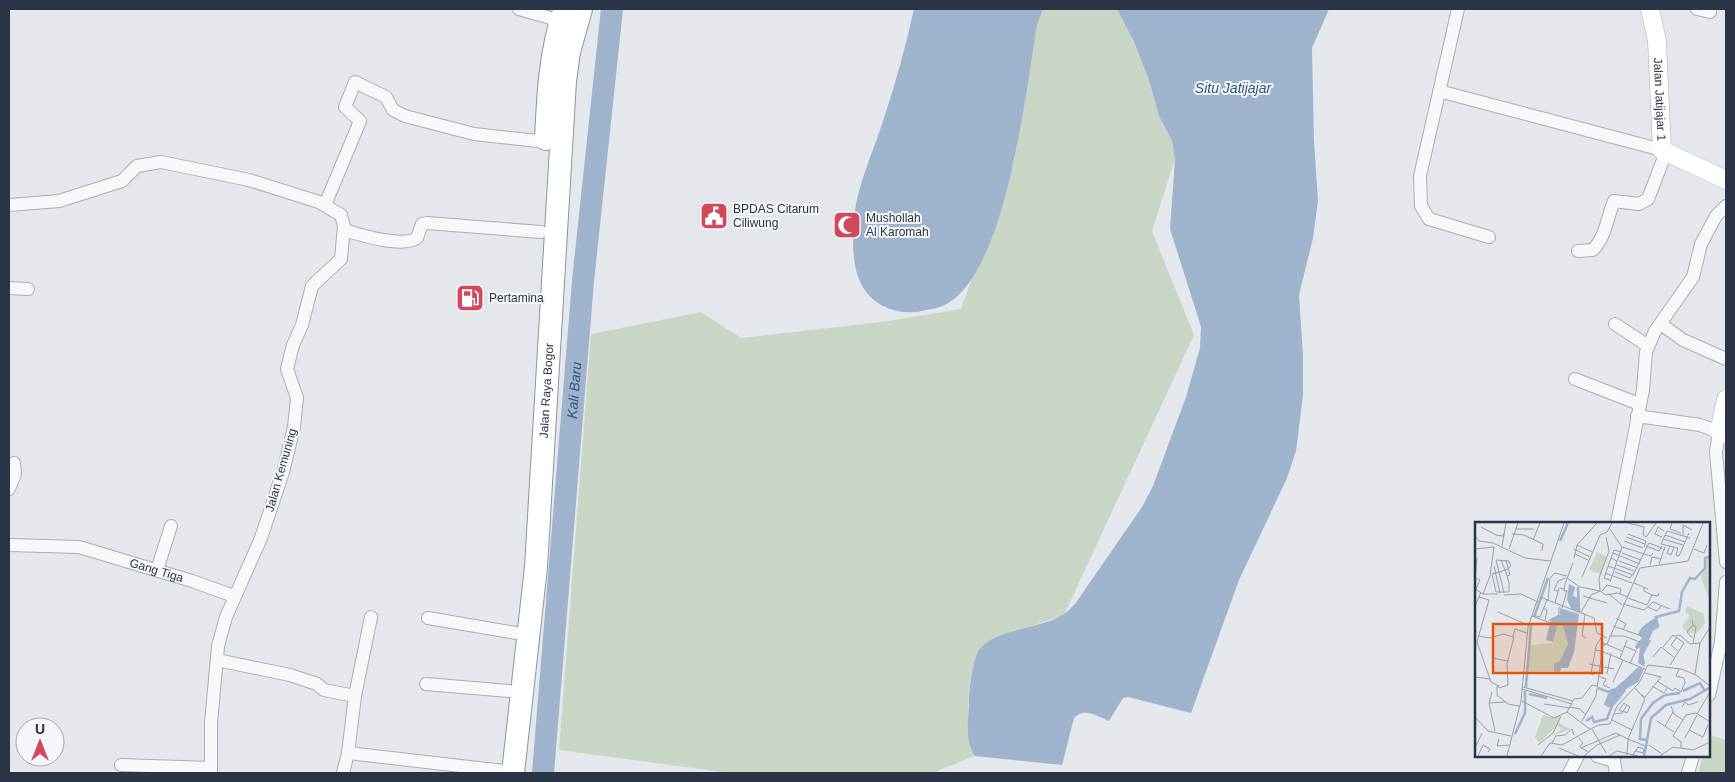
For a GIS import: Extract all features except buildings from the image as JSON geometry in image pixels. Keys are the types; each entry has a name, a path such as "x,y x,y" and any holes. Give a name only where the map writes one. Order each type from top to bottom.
{"highway":[{"name":"Jalan Raya Bogor","path":"506,772 509,691 523,565 565,81 569,52 581,9"},
{"name":"Jalan Raya Bogor","path":"506,772 536,567 544,318 541,232 549,81 563,15"}],"street":[{"path":"520,9 563,15"},
{"path":"1458,9 1420,176 1422,211 1429,219 1489,237"},
{"name":"Jalan Jatijajar 1","path":"1650,9 1657,41 1664,151 1726,180"},
{"path":"325,205 360,121 345,107 356,82 386,98 393,110 405,116 474,134 546,142"},
{"path":"1439,91 1664,151 1648,198 1639,204 1614,201 1609,214 1608,224 1597,246 1593,250 1578,251"},
{"path":"9,205 59,201 122,181 138,166 161,162 249,180 325,205 340,215 344,230 375,239 405,241 417,238 422,224 427,223 541,232"},
{"path":"1617,522 1648,346 1693,277 1701,244 1716,216 1726,206"},
{"name":"Jalan Kemuning","path":"211,771 211,723 217,660 226,617 261,538 283,472 294,427 297,398 287,369 293,345 302,325 303,313 312,286 341,260 344,230"},
{"path":"9,288 28,289"},
{"path":"1615,324 1648,346"},
{"path":"1661,324 1682,340 1726,359"},
{"path":"1575,379 1638,410 1700,425 1722,433"},
{"path":"1726,400 1722,433 1716,452 1726,562"},
{"path":"9,489 15,474 14,463"},
{"path":"157,570 171,526"},
{"name":"Gang Tiga","path":"9,545 79,547 157,570 234,596"},
{"path":"1710,692 1717,671 1726,582"},
{"path":"343,773 348,753 355,696 371,617"},
{"path":"428,618 516,633"},
{"path":"217,660 290,675 317,684 324,690 355,696"},
{"path":"426,684 509,691"},
{"path":"348,753 506,772"},
{"path":"1569,773 1577,757"},
{"path":"1600,757 1614,761 1616,773"},
{"path":"1688,773 1692,757"},
{"path":"121,765 211,771"}],"green space":[{"path":"1043,9 1117,9 1123,17 1149,80 1159,116 1172,141 1175,159 1152,231 1194,335 1064,615 996,638 980,649 972,670 968,719 969,734 975,756 932,773 730,773 559,750 591,334 701,312 741,338 882,322 961,309 1014,162 1037,25"},
{"path":"1710,735 1726,740 1726,773 1698,773 1703,757 1710,757"}],"water":[{"path":"914,9 1043,9 1037,25 1020,132 1010,175 999,217 985,254 968,284 948,303 943,306 910,312 883,306 866,292 861,284 855,265 853,234 856,204 860,189 893,91"},
{"name":"Situ Jatijajar","path":"1117,9 1329,9 1312,48 1314,141 1318,201 1313,238 1299,295 1303,355 1303,395 1296,451 1287,478 1239,580 1191,713 1128,697 1123,698 1109,721 1087,713 1082,713 1074,718 1062,765 975,756 968,738 968,724 971,676 974,661 979,650 986,643 1006,633 1055,619 1075,604 1142,507 1153,486 1186,397 1200,348 1201,327 1170,229 1175,159 1172,141 1159,116 1149,80 1133,40"}],"waterway":[{"name":"Kali Baru","path":"543,773 583,281 612,9"}],"place":[{"name":"BPDAS Citarum Ciliwung","path":"714,216"},
{"name":"Mushollah Al Karomah","path":"847,225"},
{"name":"Pertamina","path":"470,298"}]}
